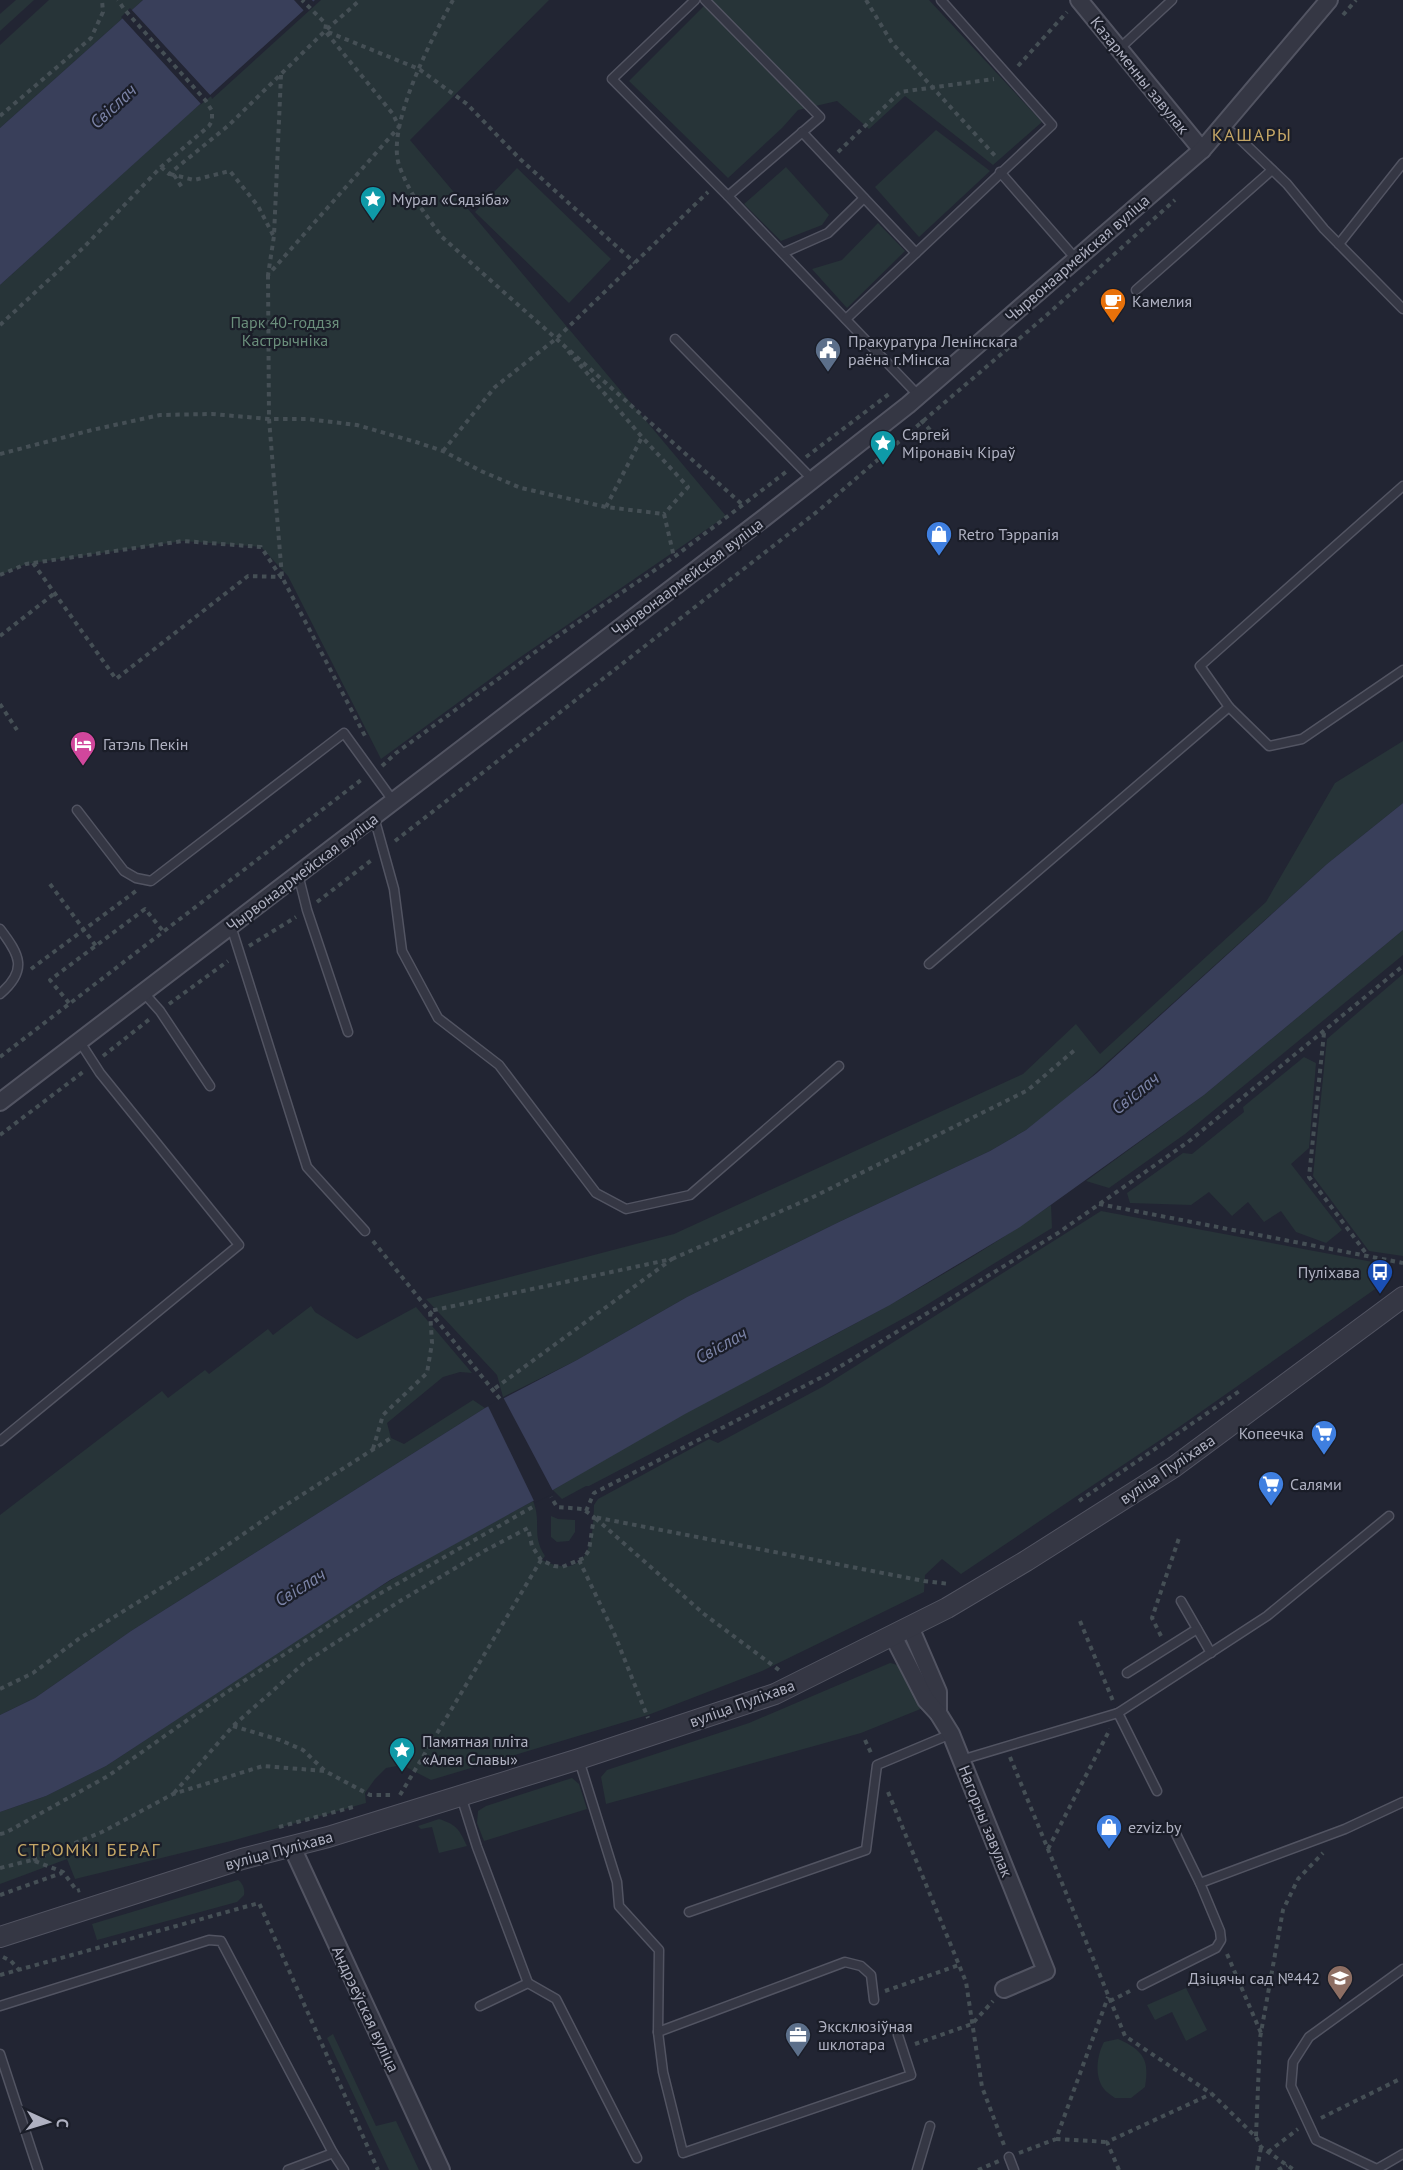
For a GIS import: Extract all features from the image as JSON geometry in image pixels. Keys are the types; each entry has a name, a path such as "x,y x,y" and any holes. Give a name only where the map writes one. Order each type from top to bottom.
{"street":[{"name":"Чырвонаармейская вуліца","path":"0,1102 764,518 918,395 1202,150 1329,0"},
{"name":"Казарменны завулак","path":"1075,4 1119,49 1202,150"},
{"name":"вуліца Пуліхава","path":"0,1937 242,1859 292,1847 461,1796 775,1694 901,1632 1026,1562 1174,1467 1403,1297"},
{"name":"Нагорны завулак","path":"901,1632 938,1692 938,1713 951,1734 1046,1971 1004,1989"},
{"name":"Андрэеўская вуліца","path":"292,1847 441,2170"}],"lane":[{"path":"694,0 612,78 717,184 918,395"},
{"path":"705,0 820,117 728,196"},
{"path":"846,319 1052,125 941,0"},
{"path":"1119,49 1172,0"},
{"path":"1223,126 1287,184 1339,244 1403,309"},
{"path":"802,132 916,253"},
{"path":"1339,244 1403,164"},
{"path":"1003,170 1076,259"},
{"path":"1136,290 1272,170"},
{"path":"783,253 828,233 864,198"},
{"path":"675,339 813,480"},
{"path":"1403,486 1200,666 1229,707 1269,746 1302,739 1403,670"},
{"path":"928,964 1229,707"},
{"path":"77,810 124,871 136,878 151,880 344,733 377,769 394,802"},
{"path":"374,818 387,857 394,889 402,951 438,1018 500,1065 596,1193 626,1209 690,1194 839,1066"},
{"path":"298,874 307,910 348,1032"},
{"path":"231,926 307,1167 365,1231"},
{"path":"0,929 12,944 19,958 18,970 13,983 0,994"},
{"path":"144,993 160,1011 210,1086"},
{"path":"0,1441 239,1245 94,1064 80,1042"},
{"path":"961,1760 1118,1713 1267,1616 1389,1516"},
{"path":"1181,1601 1211,1653"},
{"path":"1127,1672 1197,1629"},
{"path":"1118,1713 1157,1791"},
{"path":"689,1912 866,1850 877,1765 951,1734"},
{"path":"579,1759 617,1882 619,1906 659,1950 658,2032 663,2072 683,2153 911,2075 898,2035"},
{"path":"461,1796 477,1847 528,1983 556,1999 637,2158"},
{"path":"1200,1883 1345,1829 1403,1802"},
{"path":"1142,1985 1216,1948 1221,1940 1220,1931 1200,1883 1176,1834"},
{"path":"0,2006 209,1940 221,1941 344,2170"},
{"path":"658,2032 845,1962 861,1966 871,1975 873,1997"},
{"path":"1403,1969 1309,2037 1293,2062 1291,2086 1316,2139 1377,2169 1403,2154"},
{"path":"480,2006 528,1983"},
{"path":"0,2054 38,2170"},
{"path":"917,2170 930,2126"},
{"path":"288,2170 333,2153"},
{"path":"1009,2157 1014,2170"}],"path":[{"path":"0,116 91,38 103,12 102,0"},
{"path":"0,325 83,248 161,167 212,121 212,111 206,101 118,0"},
{"path":"302,0 326,24 326,31 393,114 399,127"},
{"path":"171,174 229,125 360,0"},
{"path":"453,0 429,44 399,127 397,146 399,164 416,202 442,237 742,505 764,518"},
{"path":"866,0 892,43 1003,170"},
{"path":"829,161 900,93 1009,76 1075,4"},
{"path":"326,31 419,69 467,104 520,159 635,263"},
{"path":"281,75 274,236 268,275 269,419 282,577"},
{"path":"268,275 399,127"},
{"path":"161,167 171,174 183,189"},
{"path":"171,174 194,180 231,171 258,206 274,236"},
{"path":"443,451 495,387 557,338 717,184"},
{"path":"557,338 688,487 664,514"},
{"path":"606,507 642,437"},
{"path":"0,575 33,563 183,541 261,547 282,577 366,737"},
{"path":"0,1057 396,753 549,642 674,557"},
{"path":"33,563 116,678 248,576 282,577"},
{"path":"0,636 55,593"},
{"path":"0,704 17,730"},
{"path":"376,757 377,769"},
{"path":"13,983 151,880"},
{"path":"50,884 96,946"},
{"path":"69,1003 50,980 145,909 163,931"},
{"path":"0,1135 240,952 307,910"},
{"path":"586,1511 594,1493 828,1374 1010,1263 1188,1142 1403,966"},
{"path":"1324,1032 1309,1177 1368,1256"},
{"path":"430,1311 672,1259 811,1198 1028,1090 1077,1048"},
{"path":"1098,1204 1403,1263"},
{"path":"365,1231 500,1399"},
{"path":"494,1389 672,1259"},
{"path":"373,1449 383,1415 427,1373 432,1343 430,1311"},
{"path":"1074,1505 1249,1385"},
{"path":"0,1689 33,1673 80,1638 203,1562 278,1510 391,1438"},
{"path":"551,1497 557,1507 583,1509 594,1517 704,1614 779,1671"},
{"path":"0,1834 108,1776 227,1692 358,1606 536,1505"},
{"path":"173,1794 233,1726 304,1663 400,1601 484,1551 528,1528 532,1546 541,1560 562,1567 584,1558 589,1550 594,1517"},
{"path":"594,1517 924,1581 958,1585 948,1590"},
{"path":"1162,1639 1152,1618 1179,1538"},
{"path":"400,1795 541,1560"},
{"path":"579,1560 614,1633 648,1719 659,1715"},
{"path":"1048,1849 1118,1713 1080,1621"},
{"path":"771,1674 790,1666"},
{"path":"233,1726 280,1740 303,1750 326,1771 370,1795 400,1795"},
{"path":"1005,1746 1125,2036 1212,2094 1256,2137 1261,2147 1294,2170"},
{"path":"877,1765 966,1982 982,2087 1009,2157"},
{"path":"0,1868 32,1860 102,1832 173,1794 263,1766 326,1771"},
{"path":"377,1801 411,1791"},
{"path":"278,1827 355,1806"},
{"path":"1256,2137 1261,2033 1283,1910 1298,1879 1345,1829"},
{"path":"32,1860 63,1872 77,1891 89,1887"},
{"path":"0,1895 63,1872"},
{"path":"0,1975 259,1903 378,2170"},
{"path":"1221,1940 1261,2033"},
{"path":"0,1956 11,1960 19,1970"},
{"path":"873,1997 959,1965"},
{"path":"1056,2139 1109,1998 1142,1985"},
{"path":"902,2049 972,2024 1004,1989"},
{"path":"1268,2152 1293,2132 1398,2079"},
{"path":"978,2170 1056,2139 1107,2142 1212,2094"},
{"path":"1107,2142 1119,2170"},
{"path":"1257,2170 1261,2147"},
{"path":"1278,2170 1287,2165"}],"green space":[{"path":"16,0 34,0 0,31 0,14"},
{"path":"49,0 143,0 0,128 0,45"},
{"name":"Парк 40-годдзя Кастрычніка","path":"321,0 549,0 410,140 726,516 519,658 381,759 288,576 261,547 183,541 26,564 0,575 0,285 193,110 211,96 212,99"},
{"path":"710,0 929,0 1042,122 993,165 905,96 869,129 837,101 798,110 728,178 629,81"},
{"path":"936,130 990,171 919,237 875,187"},
{"path":"786,167 829,215 822,225 781,241 744,204"},
{"path":"517,168 611,259 569,303 475,212"},
{"path":"878,223 905,251 847,308 812,269 842,260"},
{"path":"1403,741 1403,803 1327,864 1061,1104 1026,1130 990,1151 687,1297 577,1360 503,1397 497,1375 426,1299 674,1234 1023,1074 1076,1024 1100,1054 1266,902 1335,783"},
{"path":"1403,930 1403,955 1185,1134 1109,1188 1086,1181 1204,1095"},
{"path":"1403,974 1403,1256 1369,1251 1313,1176 1327,1039"},
{"path":"1304,1057 1316,1063 1309,1148 1291,1164 1342,1230 1326,1243 1296,1232 1281,1211 1264,1222 1248,1202 1232,1216 1209,1192 1191,1205 1130,1203 1127,1193 1183,1153 1192,1154 1244,1112 1243,1107"},
{"path":"1051,1205 1052,1228 915,1312 769,1392 589,1486 562,1499 553,1490 687,1412 918,1289"},
{"path":"1101,1211 1389,1265 1388,1280 1172,1432 961,1574 942,1559 925,1575 924,1592 762,1671 648,1715 431,1780 402,1765 386,1768 365,1793 366,1803 235,1840 75,1879 67,1859 0,1884 0,1812 46,1796 106,1766 347,1607 422,1561 533,1501 537,1516 538,1541 545,1556 542,1560 558,1566 570,1566 579,1562 586,1554 590,1543 594,1505 598,1499 709,1439 718,1443 824,1386"},
{"path":"311,1306 315,1312 357,1339 416,1307 472,1373 460,1372 443,1377 387,1423 391,1438 404,1444 473,1400 485,1408 131,1631 35,1698 0,1715 0,1515 162,1391 168,1398 205,1370 209,1374 268,1329 273,1335"},
{"path":"551,1516 558,1519 575,1520 575,1532 569,1541 557,1542 551,1537"},
{"path":"890,1663 897,1665 907,1674 923,1708 861,1733 606,1804 601,1777 607,1770 749,1723"},
{"path":"572,1778 579,1784 587,1809 484,1841 477,1823 478,1811 486,1806"},
{"path":"439,1819 457,1828 467,1846 439,1853 432,1827 421,1829 418,1826"},
{"path":"238,1880 244,1889 244,1895 237,1902 97,1940 92,1924"},
{"path":"1186,1988 1207,2030 1186,2041 1172,2012 1155,2020 1147,2005"},
{"path":"333,2034 376,2126 396,2121 419,2170 389,2170 327,2038"},
{"path":"1118,2039 1139,2052 1145,2063 1145,2087 1131,2098 1115,2098 1105,2090 1099,2078 1098,2059 1104,2042"}],"water":[{"name":"Свіслач","path":"143,0 315,0 0,285 0,128"},
{"name":"Свіслач","path":"1403,803 1403,930 1204,1095 1020,1227 890,1305 685,1414 390,1580 106,1766 46,1796 0,1812 0,1715 35,1698 131,1631 485,1408 577,1360 687,1297 990,1151 1026,1130 1097,1073 1327,864"}],"pier":[{"path":"294,0 312,0 315,4 306,13"},
{"path":"130,8 211,96 201,104 121,17"},
{"path":"503,1397 554,1493 535,1503 488,1406"}],"place":[{"name":"Мурал «Сядзіба»","path":"373,222"},
{"name":"Камелия","path":"1113,324"},
{"name":"Пракуратура Ленінскага раёна г.Мінска","path":"828,373"},
{"name":"Сяргей Міронавіч Кіраў","path":"883,466"},
{"name":"Retro Тэррапія","path":"939,557"},
{"name":"Гатэль Пекін","path":"83,767"},
{"name":"Пуліхава","path":"1380,1295"},
{"name":"Копеечка","path":"1324,1456"},
{"name":"Салями","path":"1271,1507"},
{"name":"Памятная пліта «Алея Славы»","path":"402,1773"},
{"name":"ezviz.by","path":"1109,1850"},
{"name":"Дзіцячы сад №442","path":"1340,2001"},
{"name":"Эксклюзіўная шклотара","path":"798,2058"}],"district":[{"name":"КАШАРЫ","path":"1252,134"},
{"name":"СТРОМКІ БЕРАГ","path":"89,1849"}]}
